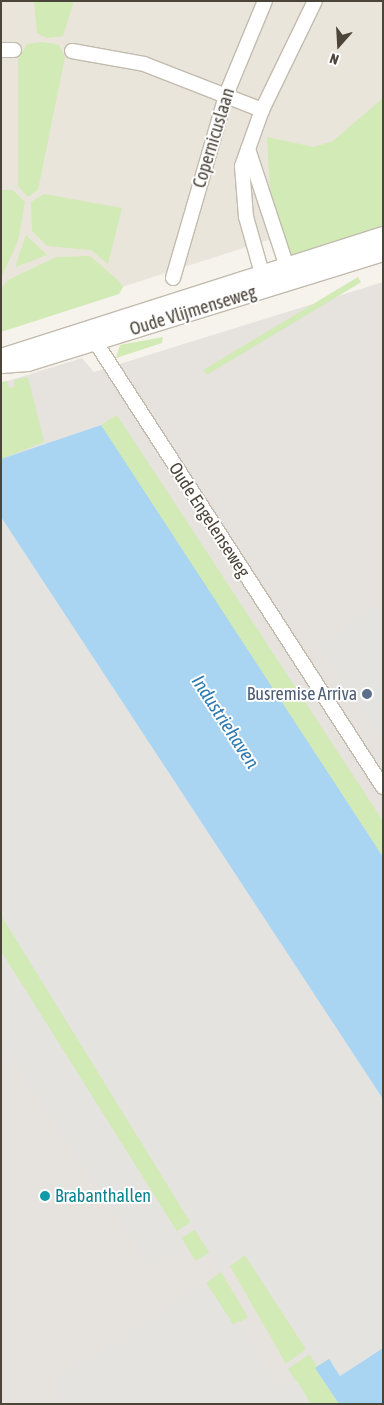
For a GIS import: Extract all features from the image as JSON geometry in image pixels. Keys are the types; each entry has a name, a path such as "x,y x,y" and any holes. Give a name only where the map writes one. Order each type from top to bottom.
{"street":[{"name":"Copernicuslaan","path":"172,278 226,95 265,1"},
{"name":"Copernicuslaan","path":"264,280 242,192 242,166 262,110 315,1"},
{"path":"72,50 144,64 262,110"},
{"name":"Copernicuslaan","path":"248,148 289,273"},
{"name":"Oude Vlijmenseweg","path":"289,273 383,236"},
{"name":"Oude Vlijmenseweg","path":"1,364 28,362 91,334 264,280 383,252"},
{"path":"1,358 91,334"},
{"name":"Oude Engelenseweg","path":"91,334 383,787"}],"shaded area":[{"path":"1,1 383,1 383,203 1,326"},
{"path":"383,282 383,860 101,425 1,459 1,383 82,358 94,372"},
{"path":"1,517 383,1099 383,1348 315,1368 339,1404 1,1404"},
{"path":"1,517 383,1099 383,1348 340,1376 329,1359 317,1366 245,1255 221,1272 1,915"},
{"name":"Busremise Arriva","path":"383,602 383,743 318,645"},
{"path":"1,951 188,1249 154,1271 1,1041"},
{"path":"206,1283 233,1324 240,1321 279,1391 297,1381 311,1404 67,1404 53,1381"}],"green space":[{"path":"34,1 74,1 63,36 47,38 37,33"},
{"path":"43,42 59,45 65,57 38,190 28,197 18,186 18,59 27,44"},
{"path":"383,98 383,228 296,256 290,254 270,193 267,137 314,147 333,141"},
{"path":"1,190 13,190 25,202 18,241 1,278"},
{"path":"44,194 122,208 108,264 91,250 47,246 32,231 31,202"},
{"path":"26,235 47,255 16,267 17,261"},
{"path":"90,256 118,280 123,287 119,294 1,332 1,289 8,280 56,257"},
{"path":"358,277 361,282 207,375 204,370"},
{"path":"151,299 153,303 98,331 96,327"},
{"path":"163,337 162,343 116,358 120,345"},
{"path":"28,377 44,442 1,459 1,382 7,381 9,388 15,387 14,380"},
{"path":"117,415 383,821 383,857 114,447 101,425"},
{"path":"1,915 192,1221 162,1240 1,983"},
{"path":"196,1229 210,1252 195,1261 181,1238"},
{"path":"245,1255 306,1349 286,1364 230,1266"},
{"path":"221,1272 248,1317 240,1322 279,1392 228,1328 227,1315 206,1283"},
{"path":"335,1337 383,1348 315,1368 339,1404 311,1404 288,1369"}],"water":[{"name":"Industriehaven","path":"101,425 383,857 383,1099 1,517 1,459"},
{"path":"383,1348 383,1404 339,1404 315,1368 329,1359 340,1376"}],"place":[{"name":"Busremise Arriva","path":"367,694"},
{"name":"Brabanthallen","path":"45,1196"}]}
